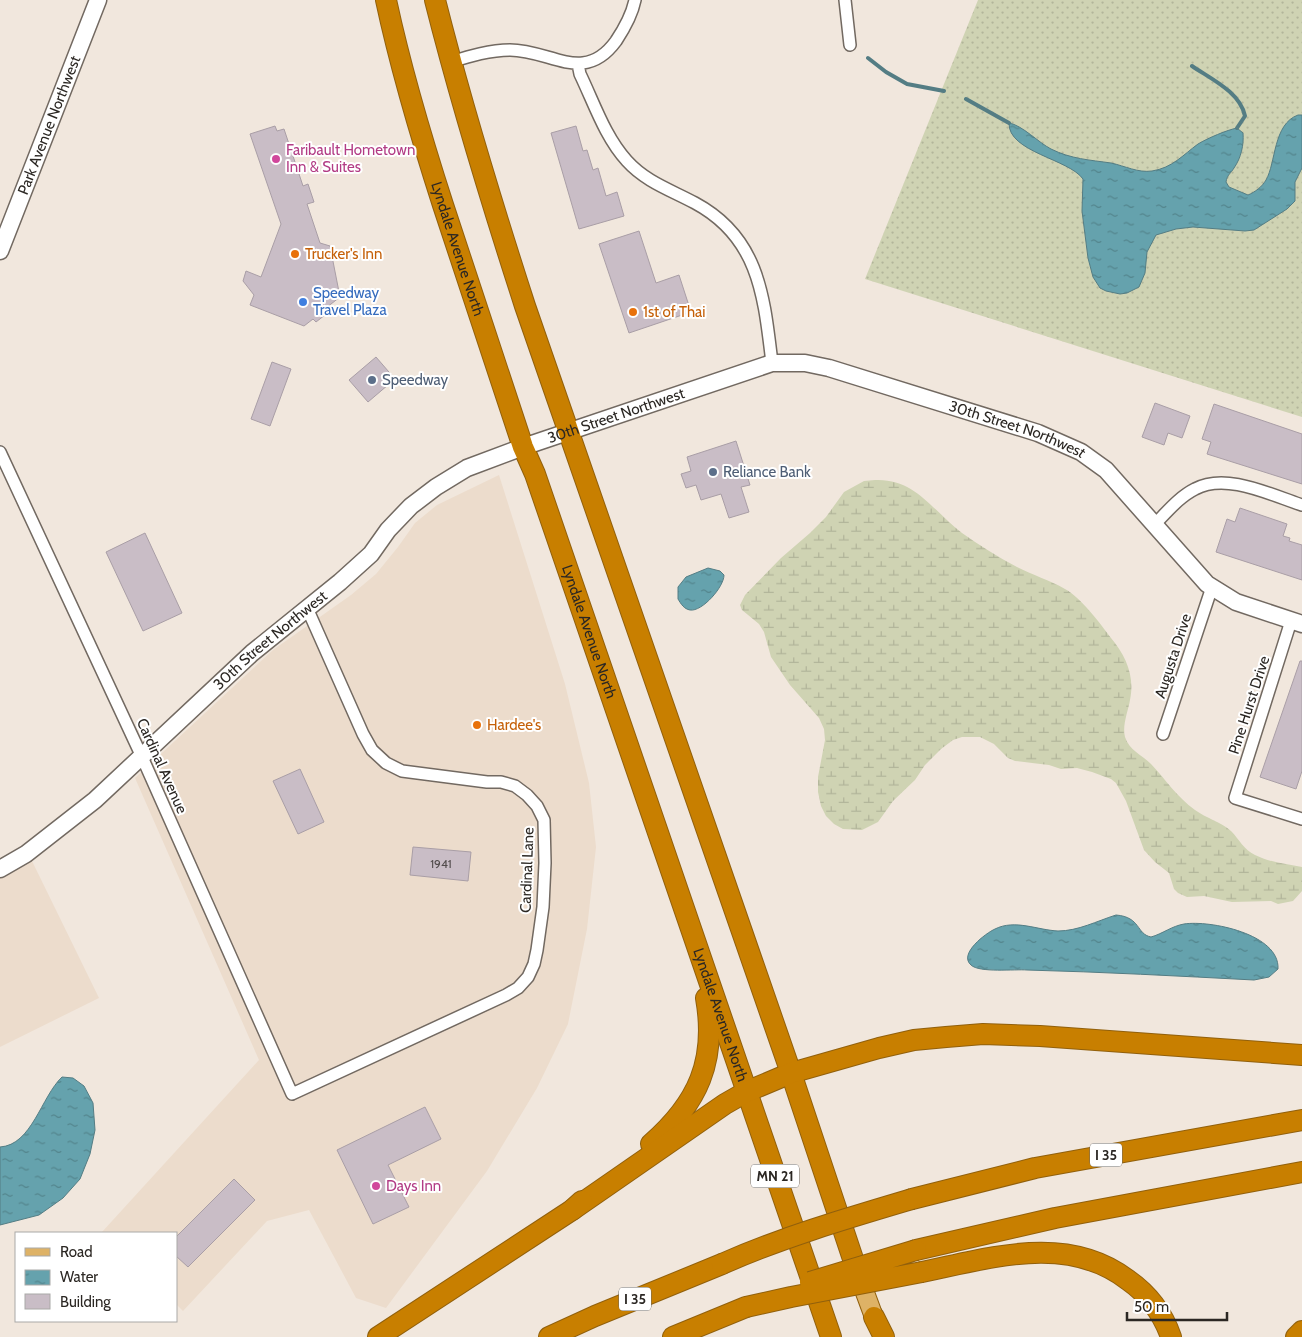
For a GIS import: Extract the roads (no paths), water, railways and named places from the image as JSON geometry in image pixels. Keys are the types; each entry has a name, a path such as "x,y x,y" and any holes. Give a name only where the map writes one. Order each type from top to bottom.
{"highway":[{"name":"Lyndale Avenue North","path":"386,0 412,108 523,447 535,474 831,1337"},
{"path":"435,0 484,179 516,278 791,1073 853,1259"},
{"path":"572,1210 666,1131 679,1117 699,1084 709,1048 710,1031 696,942"},
{"path":"378,1337 572,1210 725,1104 746,1092 791,1073 914,1040 983,1034 1302,1055"},
{"name":"I 35","path":"549,1337 755,1249 912,1199 1035,1168 1302,1120"},
{"path":"674,1337 804,1283 916,1250 1055,1218 1302,1172"},
{"path":"746,1307 791,1296 991,1258 1040,1252 1066,1253 1092,1259 1116,1270 1154,1304 1171,1337"},
{"path":"874,1317 882,1337"},
{"path":"1296,1337 1302,1330"}],"main road":[{"path":"853,1259 874,1317"}],"street":[{"name":"Park Avenue Northwest","path":"0,250 98,0"},
{"path":"451,62 478,54 511,50 524,51 578,64 593,61 602,57 610,49 639,0"},
{"path":"845,0 850,45"},
{"path":"578,64 580,74 611,139 627,162 651,181 694,202 713,215 744,249 751,260 759,280 764,302 772,363"},
{"name":"30th Street Northwest","path":"0,869 26,854 95,800 217,685 365,559 388,530 411,506 436,487 467,468 523,447 772,363 805,363 842,371 1059,441 1090,458 1106,470 1190,566 1212,587 1236,602 1296,623"},
{"name":"Cardinal Avenue","path":"0,452 142,757 292,1094"},
{"path":"1154,525 1184,496 1194,489 1212,482 1240,485 1302,505"},
{"name":"Augusta Drive","path":"1163,734 1212,587"},
{"name":"Cardinal Lane","path":"292,1094 518,988 528,977 534,964 543,907 545,863 544,820 537,806 527,794 515,786 501,782 487,782 402,771 386,763 372,750 363,734 307,608"},
{"name":"Pine Hurst Drive","path":"1296,623 1235,798 1302,819"}],"water":[{"path":"1298,115 1302,115 1302,168 1295,182 1295,201 1287,209 1254,230 1193,227 1176,229 1156,235 1147,252 1145,273 1139,287 1120,294 1100,288 1093,277 1088,258 1082,211 1083,179 1076,172 1018,141 1011,133 1009,123 1019,127 1051,149 1066,155 1147,171 1166,167 1198,144 1223,132 1237,128 1243,133 1242,147 1240,156 1226,182 1229,187 1248,195 1258,189 1266,180 1280,135 1290,120"},
{"path":"708,568 720,571 724,575 720,586 706,603 695,610 686,609 678,599 678,587 686,577"},
{"path":"1116,915 1130,919 1143,933 1151,937 1175,926 1196,923 1226,927 1242,932 1256,938 1268,947 1276,957 1278,969 1269,977 1254,980 1084,972 989,970 975,967 968,960 968,955 980,939 991,931 1003,926 1018,925 1065,931 1080,928"},
{"path":"62,1077 73,1078 84,1086 93,1103 95,1130 90,1154 80,1179 63,1198 39,1215 0,1225 0,1147 11,1144 28,1129"}],"waterway":[{"path":"868,58 886,72 907,84 944,91"},
{"path":"1192,66 1224,87 1237,100 1245,116 1237,128"},
{"path":"966,99 1009,123"}],"place":[{"name":"Faribault Hometown Inn & Suites","path":"276,159"},
{"name":"Trucker's Inn","path":"295,254"},
{"name":"Speedway Travel Plaza","path":"303,302"},
{"name":"1st of Thai","path":"633,312"},
{"name":"Speedway","path":"372,380"},
{"name":"Reliance Bank","path":"713,472"},
{"name":"Hardee's","path":"477,725"},
{"name":"Days Inn","path":"376,1186"}]}
